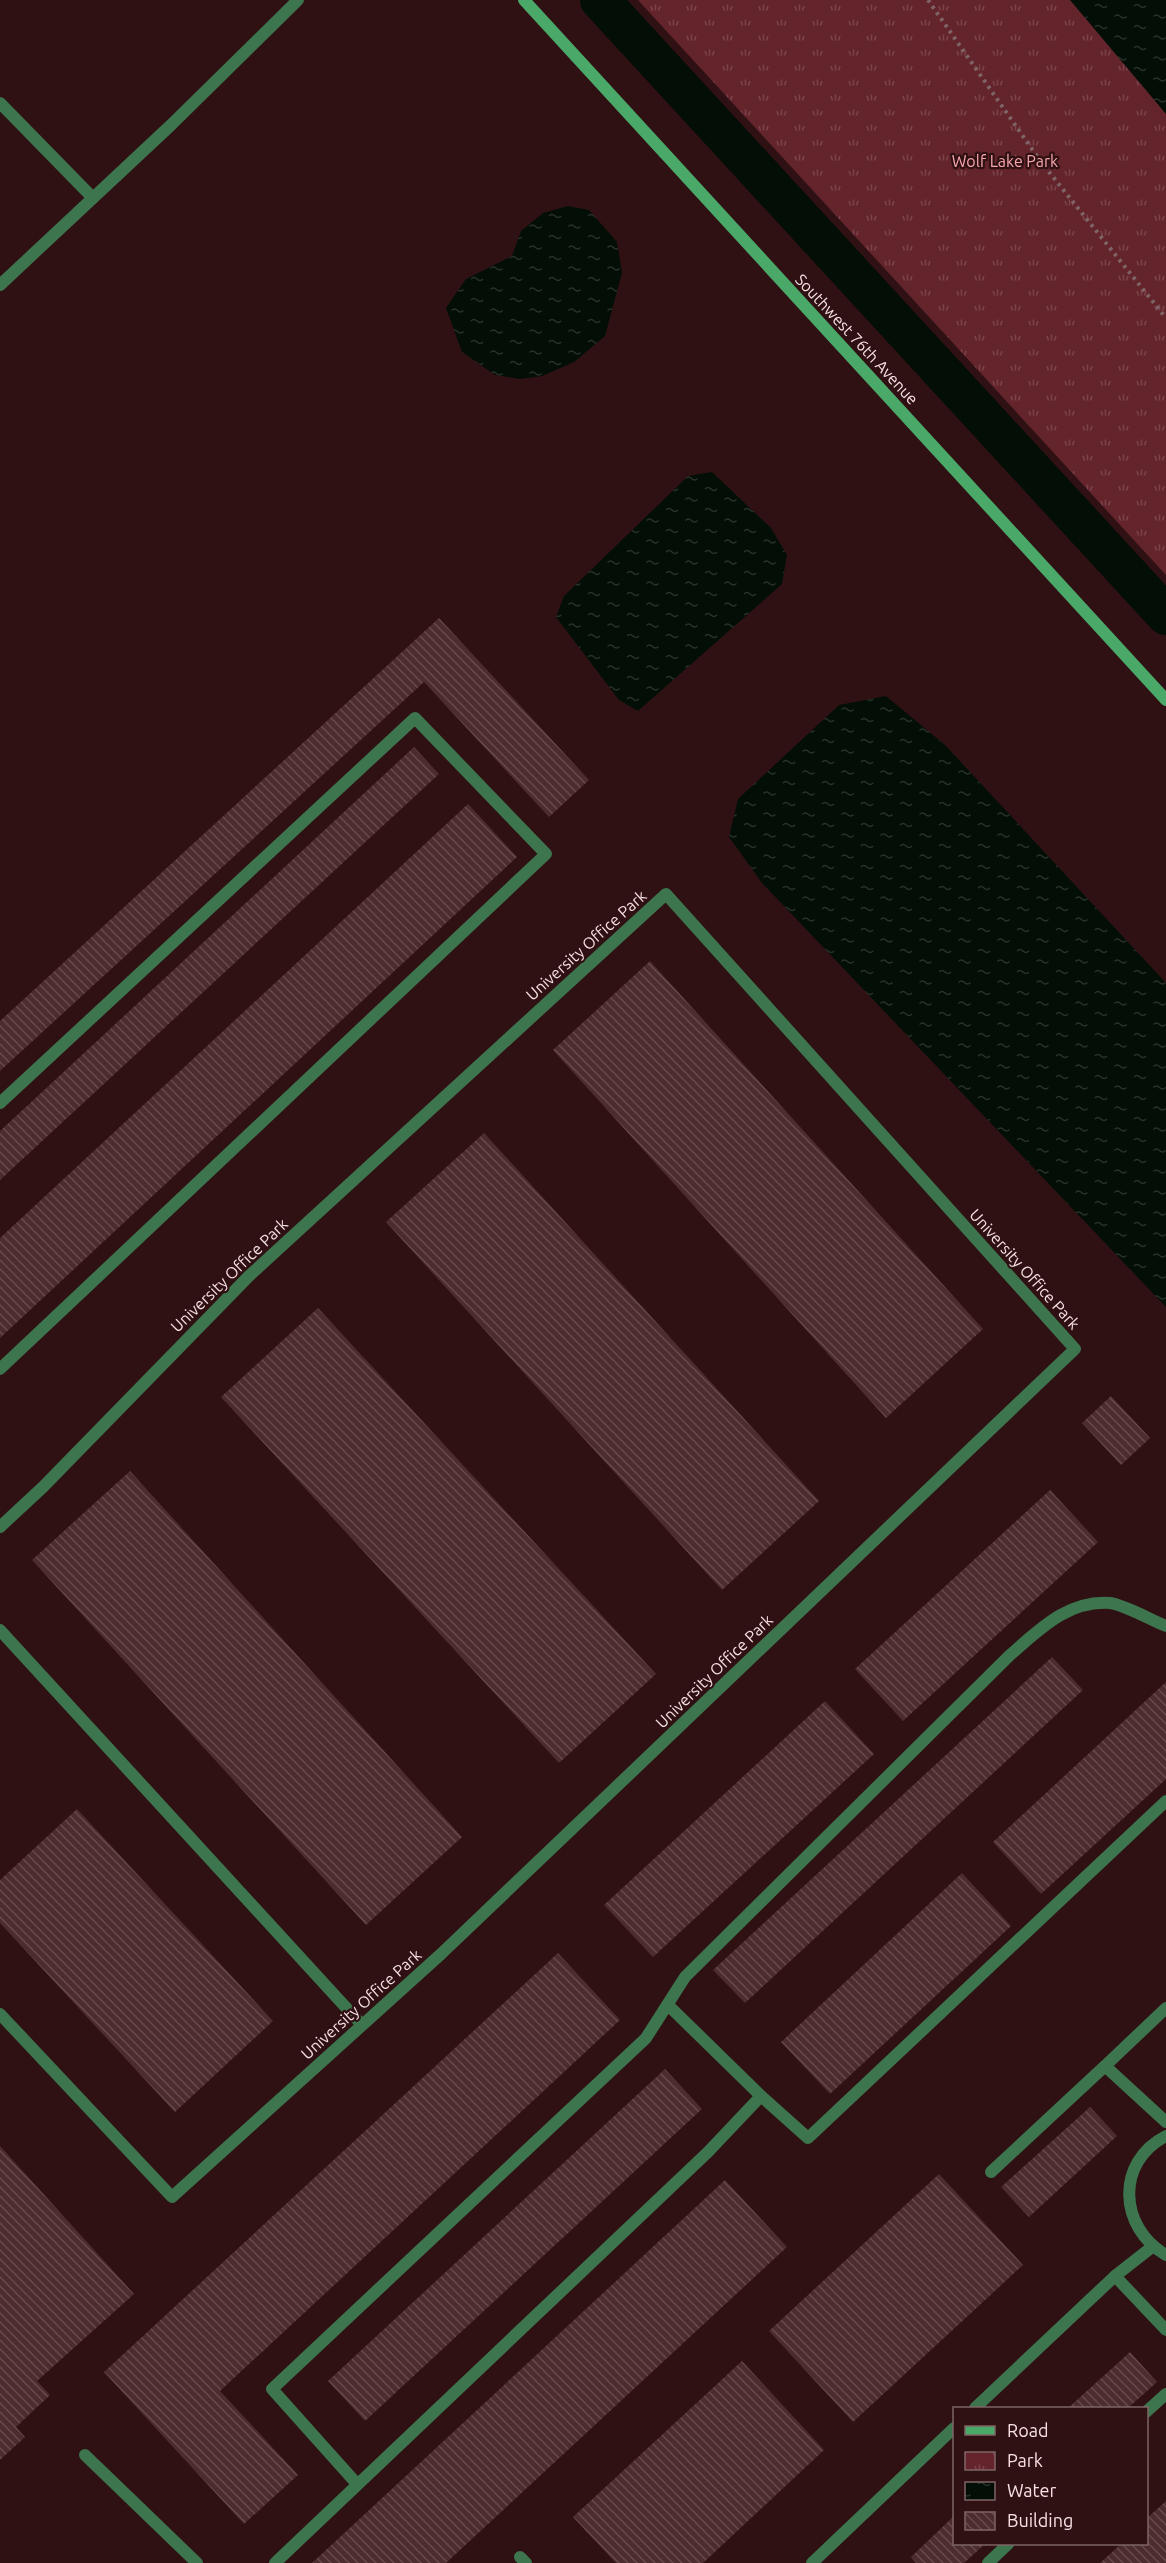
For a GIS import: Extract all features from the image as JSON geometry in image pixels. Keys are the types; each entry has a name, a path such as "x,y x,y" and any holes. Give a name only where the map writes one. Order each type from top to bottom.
{"street":[{"path":"0,285 298,0"},
{"name":"Southwest 76th Avenue","path":"524,0 1166,700"},
{"path":"0,103 93,198"},
{"path":"0,1103 415,718 546,854 0,1369"},
{"name":"University Office Park","path":"0,1527 43,1487 249,1275 666,894 1075,1349 449,1946 172,2197 0,2014"},
{"path":"357,2484 272,2390 646,2038 685,1977 1010,1655 1052,1618 1076,1607 1112,1603 1166,1626"},
{"path":"0,1630 362,2025"},
{"path":"668,2005 761,2096 808,2138 1166,1801"},
{"path":"991,2172 1166,2008"},
{"path":"1105,2066 1166,2122"},
{"path":"275,2563 708,2152 761,2096"},
{"path":"1166,2136 1142,2155 1132,2173 1129,2193 1131,2213 1139,2232 1152,2247 1166,2255"},
{"path":"977,2407 1115,2276 1152,2247"},
{"path":"1115,2276 1166,2330"},
{"path":"1148,2410 1166,2394"},
{"path":"812,2563 953,2429"},
{"path":"84,2455 197,2563"},
{"path":"988,2563 1007,2545"}],"path":[{"path":"928,0 1041,162 1166,318"}],"green space":[{"name":"Wolf Lake Park","path":"638,0 1166,0 1166,575"}],"water":[{"path":"1070,0 1166,0 1166,114"},
{"path":"568,206 589,210 617,242 622,273 605,336 574,362 542,376 520,379 495,375 462,352 446,308 466,279 512,256 521,231 543,213"},
{"path":"712,472 771,528 787,555 782,584 638,711 619,700 556,617 564,596 688,476"},
{"path":"886,696 945,745 1166,983 1166,1307 762,883 729,837 738,799 839,705"}],"building":[{"path":"439,618 589,780 549,817 424,682 0,1071 0,1021"},
{"path":"414,747 439,774 0,1180 0,1131"},
{"path":"468,804 517,857 0,1338 0,1238"},
{"path":"650,961 983,1329 886,1418 553,1050"},
{"path":"484,1133 819,1501 722,1590 386,1222"},
{"path":"318,1308 656,1674 559,1763 221,1397"},
{"path":"1111,1396 1150,1438 1121,1465 1082,1423"},
{"path":"130,1471 462,1837 366,1925 32,1560"},
{"path":"1050,1490 1098,1542 903,1721 855,1669"},
{"path":"1052,1657 1083,1690 745,2003 713,1970"},
{"path":"1166,1682 1166,1779 1041,1894 993,1842"},
{"path":"825,1701 874,1754 653,1957 604,1905"},
{"path":"77,1809 273,2021 175,2112 0,1923 0,1880"},
{"path":"962,1873 1011,1926 830,2094 781,2042"},
{"path":"558,1953 620,2020 220,2391 298,2475 244,2524 104,2372"},
{"path":"665,2069 702,2109 365,2421 328,2381"},
{"path":"1090,2107 1117,2136 1029,2217 1001,2187"},
{"path":"0,2146 134,2294 37,2381 50,2395 16,2427 25,2437 0,2460"},
{"path":"939,2174 1023,2265 853,2422 769,2331"},
{"path":"725,2180 787,2247 446,2563 312,2563"},
{"path":"1130,2352 1157,2382 1129,2407 1069,2407"},
{"path":"742,2361 824,2450 703,2563 616,2563 573,2517"},
{"path":"1166,2501 1166,2563 1100,2563 1120,2545 1148,2545 1148,2517"},
{"path":"953,2517 953,2545 984,2545 964,2563 916,2563 911,2557"}],"waterway":[{"path":"600,0 1166,615"}]}
